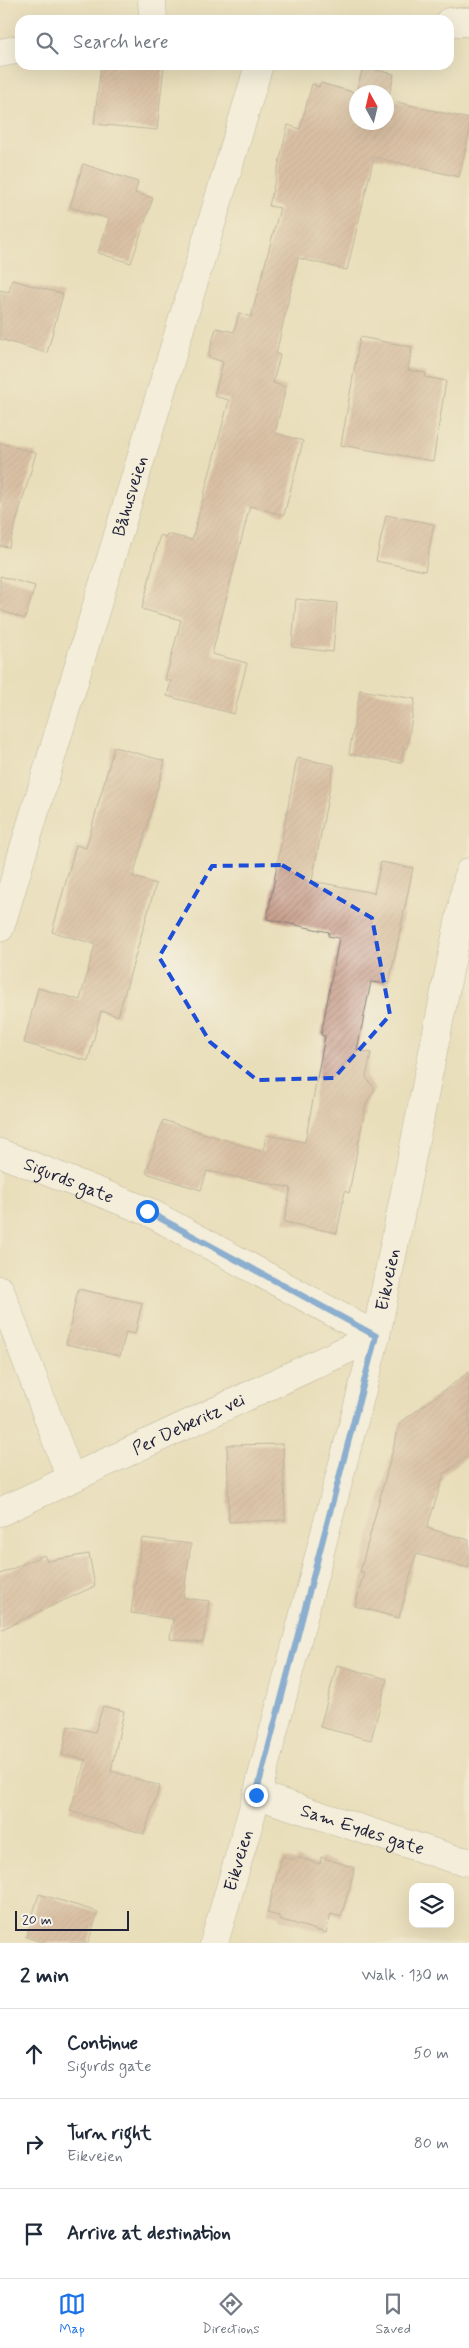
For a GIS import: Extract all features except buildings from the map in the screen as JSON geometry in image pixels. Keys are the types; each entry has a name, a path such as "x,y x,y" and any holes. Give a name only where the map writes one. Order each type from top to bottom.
{"street":[{"path":"152,0 153,15"},
{"path":"454,22 469,22"},
{"path":"0,53 15,50"},
{"name":"Båhusveien","path":"0,928 257,70"},
{"name":"Eikveien","path":"214,1943 256,1795 376,1336 469,872"},
{"name":"Sigurds gate","path":"0,1153 147,1211 376,1336"},
{"path":"0,1290 71,1479"},
{"name":"Per Deberitz vei","path":"0,1512 376,1336"},
{"name":"Sam Eydes gate","path":"256,1795 454,1859 469,1862"}],"highlighted area":[{"path":"282,865 372,918 390,1015 334,1078 257,1080 210,1042 159,957 212,866"}],"route":[{"path":"147,1211 376,1336 256,1795"}]}
